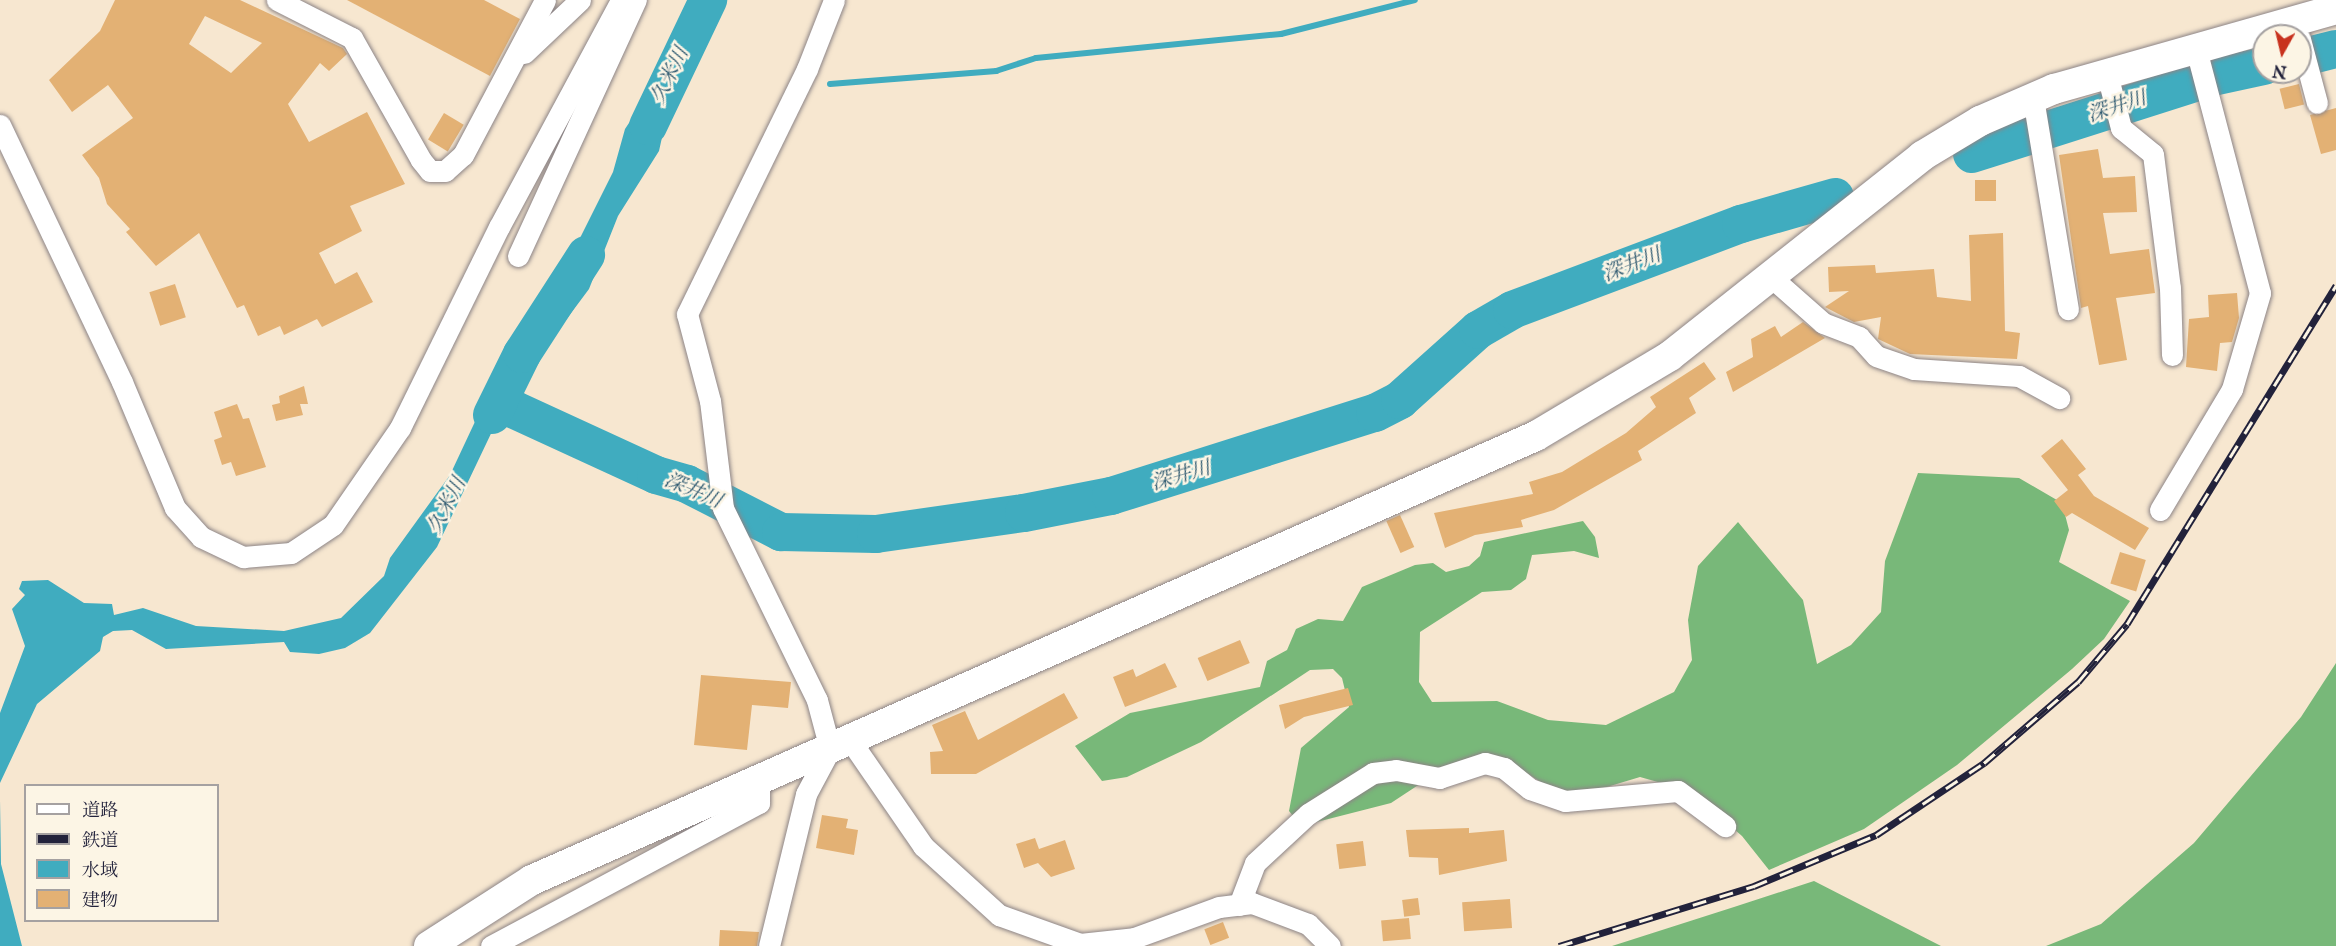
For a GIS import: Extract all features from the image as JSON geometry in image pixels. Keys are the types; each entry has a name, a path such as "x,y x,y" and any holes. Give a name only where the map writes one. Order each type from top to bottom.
{"street":[{"path":"277,0 351,38 430,171 446,171 463,155 544,0"},
{"path":"504,77 580,0"},
{"path":"0,125 175,508 201,537 243,557 291,553 333,525 400,429 499,227 621,0"},
{"path":"518,256 636,0"},
{"path":"834,0 807,69 687,314 710,401 723,508 840,744 923,846 999,915 1080,944 1134,938 1239,905 1281,911 1308,924 1330,946"},
{"path":"2311,24 2336,9"},
{"path":"429,946 532,880 759,777 840,744 1536,436 1670,356 1922,156 1980,121 2033,98 2108,74 2196,49 2252,40"},
{"path":"2160,510 2232,389 2260,293 2196,49"},
{"path":"2108,74 2121,128 2153,154 2170,288 2172,355"},
{"path":"2312,81 2318,102"},
{"path":"2033,98 2068,309"},
{"path":"1771,277 1823,323 1859,337 1876,356 1914,369 2019,376 2059,398"},
{"path":"769,946 806,794 840,744"},
{"path":"1239,905 1255,863 1308,814 1373,773 1395,770 1439,778 1485,763 1504,768 1530,789 1565,801 1678,791 1725,826"},
{"path":"491,946 759,803 759,777"}],"green space":[{"path":"1918,473 2019,478 2062,503 2069,530 2059,562 2130,601 2104,639 2072,669 1957,765 1864,829 1769,870 1742,836 1690,791 1640,777 1587,793 1555,791 1509,762 1432,776 1391,803 1301,826 1289,811 1301,748 1349,707 1342,678 1333,669 1310,670 1201,742 1127,777 1102,781 1075,746 1130,713 1260,687 1267,661 1287,650 1296,629 1318,619 1343,621 1362,587 1415,565 1433,563 1446,572 1469,566 1480,556 1484,542 1583,521 1595,537 1599,558 1574,551 1532,555 1526,579 1511,590 1482,592 1420,632 1419,682 1432,702 1497,701 1548,720 1606,725 1674,692 1692,660 1688,620 1698,566 1738,522 1803,600 1817,664 1851,645 1881,612 1885,561"},
{"path":"2336,663 2336,946 2046,946 2101,924 2194,843 2301,717"},
{"path":"1814,881 1941,946 1612,946 1734,907"}],"water":[{"path":"664,70 672,92 659,151 618,216 589,289 516,387 555,418 545,435 497,421 437,547 370,633 345,648 319,654 290,652 284,642 166,649 132,630 113,631 103,637 100,651 37,704 0,783 0,713 25,646 12,609 25,595 19,589 22,581 48,580 84,603 112,604 114,615 143,608 196,626 284,631 341,618 384,576 390,558 450,475 480,411 558,321 555,274 561,261 568,262 613,172 625,129"},
{"path":"0,800 1,864 22,946 0,946"}],"building":[{"path":"115,0 240,0 343,48 347,54 329,71 320,63 288,104 309,142 367,112 405,184 350,206 362,231 319,253 335,284 357,272 373,302 322,327 317,319 284,335 280,326 258,336 244,305 237,308 199,233 156,266 126,232 130,229 107,204 99,178 82,155 133,118 108,85 72,112 49,80 100,31","holes":["205,16 262,43 231,73 189,44"]},
{"path":"347,0 484,0 520,19 490,76"},
{"path":"2299,84 2304,104 2285,109 2280,89"},
{"path":"2336,108 2336,150 2321,154 2310,115"},
{"path":"444,113 464,125 448,151 428,140"},
{"path":"2098,149 2103,178 2135,176 2137,212 2103,213 2110,254 2149,249 2155,293 2116,298 2127,360 2099,365 2088,306 2081,308 2059,155"},
{"path":"1975,180 1996,180 1996,201 1975,201"},
{"path":"2003,233 2005,331 2020,333 2017,359 1910,354 1878,339 1881,317 1854,322 1825,307 1849,291 1829,292 1828,267 1875,265 1876,273 1934,269 1937,297 1971,301 1969,235"},
{"path":"175,284 186,317 160,326 149,292"},
{"path":"2237,293 2239,318 2232,342 2220,343 2217,371 2186,367 2189,319 2209,317 2208,295"},
{"path":"1803,322 1825,338 1733,392 1726,372 1753,357 1751,339 1775,326 1781,337"},
{"path":"1704,362 1716,379 1689,398 1696,413 1638,451 1642,460 1554,510 1521,520 1523,527 1475,535 1445,548 1434,513 1533,494 1529,482 1562,472 1626,433 1656,407 1650,397"},
{"path":"304,386 308,404 300,404 303,415 276,421 272,405 280,403 279,396"},
{"path":"237,404 243,419 249,418 266,467 236,476 231,462 222,465 214,440 222,437 214,412"},
{"path":"2062,439 2086,469 2078,475 2094,496 2149,528 2135,550 2072,513 2066,517 2054,501 2068,490 2041,456"},
{"path":"1400,515 1414,547 1401,553 1386,521"},
{"path":"2120,552 2146,560 2136,591 2110,584"},
{"path":"1240,640 1250,663 1207,681 1198,658"},
{"path":"1165,663 1177,687 1125,707 1113,677 1133,669 1136,677"},
{"path":"701,675 791,682 788,708 752,705 747,750 694,745"},
{"path":"1348,688 1353,705 1304,717 1285,729 1279,705"},
{"path":"1064,693 1078,718 976,774 931,774 930,752 943,751 932,725 965,711 978,740"},
{"path":"822,815 848,819 846,828 858,830 854,855 816,848"},
{"path":"1469,828 1469,833 1504,830 1507,861 1439,875 1438,858 1409,857 1406,830"},
{"path":"1035,838 1039,849 1065,840 1075,869 1051,877 1038,863 1024,868 1016,844"},
{"path":"1363,841 1366,866 1339,869 1336,844"},
{"path":"1418,898 1420,915 1404,917 1402,900"},
{"path":"1510,899 1512,928 1464,931 1462,902"},
{"path":"1409,918 1411,939 1383,941 1381,920"},
{"path":"1223,922 1229,938 1210,945 1204,929"},
{"path":"720,930 759,932 757,946 719,946"}],"waterway":[{"name":"久米川","path":"648,126 708,0"},
{"path":"830,84 996,71 1036,58 1281,34 1415,0"},
{"name":"深井川","path":"2312,55 2336,49"},
{"name":"深井川","path":"1972,154 2213,77 2252,69"},
{"name":"深井川","path":"504,405 656,475 687,484 781,532 876,534 1024,513 1111,496 1375,413 1400,400 1478,330 1512,310 1741,224 1835,197"},
{"name":"久米川","path":"492,415 522,354 586,255"}],"railway":[{"path":"1559,946 1754,886 1876,835 1984,763 2078,682 2127,624 2336,285"}]}
